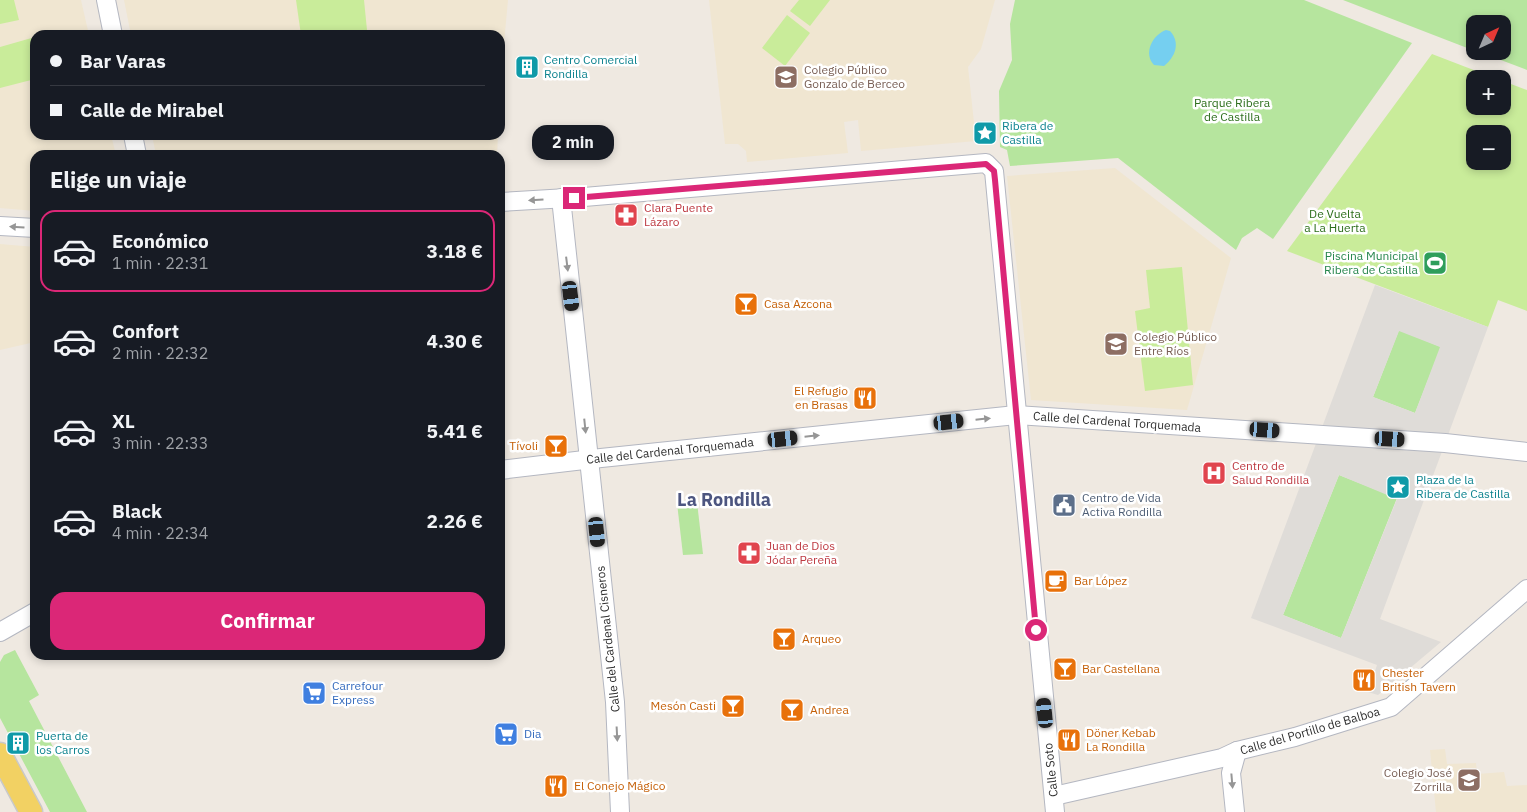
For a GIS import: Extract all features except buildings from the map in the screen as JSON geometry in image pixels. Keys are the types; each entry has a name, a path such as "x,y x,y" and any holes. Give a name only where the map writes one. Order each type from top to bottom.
{"main road":[{"path":"0,754 31,812"}],"street":[{"path":"106,0 112,30"},
{"name":"Calle Soto","path":"561,198 986,164 994,171 1054,804"},
{"path":"505,202 561,198"},
{"name":"Calle del Cardenal Cisneros","path":"561,198 615,702 620,812"},
{"path":"0,226 30,228"},
{"name":"Calle del Cardenal Torquemada","path":"505,469 1016,415 1445,442 1527,452"},
{"name":"Calle del Portillo de Balboa","path":"1054,804 1222,758 1391,708 1527,589"},
{"path":"0,632 30,615"},
{"path":"1235,812 1231,773 1237,752"}],"shaded area":[{"path":"0,0 81,0 88,30 30,30 30,140 112,140 115,150 30,150 30,211 0,208"},
{"path":"124,0 508,0 505,33 505,30 130,30"},
{"path":"709,0 995,0 981,49 968,67 976,141 861,151 858,120 844,122 848,153 747,162 746,151 738,144 725,144"},
{"path":"153,140 498,140 497,150 155,150"},
{"name":"Colegio Público Entre Ríos","path":"1115,168 1231,258 1187,410 1031,400 1007,176"},
{"path":"0,244 30,247 30,343 0,350"},
{"name":"Plaza de la Ribera de Castilla","path":"1375,285 1488,327 1380,619 1441,642 1378,695 1368,692 1377,665 1251,618","holes":["1399,331 1440,347 1415,413 1373,397","1339,475 1397,499 1341,638 1283,615"]},
{"name":"Colegio José Zorrilla","path":"1445,749 1447,764 1476,763 1477,774 1504,772 1507,786 1527,785 1527,812 1436,812 1430,750"}],"green space":[{"path":"0,0 14,0 19,20 0,24"},
{"path":"296,0 364,0 367,30 300,30"},
{"path":"799,0 830,0 810,26 790,11"},
{"name":"Parque Ribera de Castilla","path":"1015,0 1304,0 1412,43 1273,239 1257,228 1242,238 1236,250 1118,158 1010,166 1007,150 1000,147 999,91 1012,60 1010,24"},
{"path":"1343,0 1527,0 1527,70 1501,60 1511,60 1511,15 1466,15 1466,48"},
{"path":"787,15 810,33 785,66 762,48"},
{"path":"30,38 30,80 0,88 0,47"},
{"name":"De Vuelta a La Huerta","path":"1432,54 1474,70 1466,70 1466,115 1511,115 1511,84 1527,90 1527,311 1498,300 1488,327 1287,251"},
{"path":"1182,267 1193,385 1145,391 1135,311 1150,308 1146,270"},
{"path":"1399,330 1441,347 1415,413 1373,397"},
{"path":"1339,475 1397,498 1341,638 1283,615"},
{"path":"697,502 703,554 683,555 677,503"},
{"path":"15,650 39,695 29,701 87,812 50,812 0,718 0,662 4,655"}],"water":[{"path":"1166,30 1170,31 1175,40 1174,54 1164,66 1154,65 1149,56 1149,50 1153,40"}],"place":[{"name":"Centro Comercial Rondilla","path":"527,67"},
{"name":"Colegio Público Gonzalo de Berceo","path":"786,77"},
{"name":"Ribera de Castilla","path":"985,133"},
{"name":"Clara Puente Lázaro","path":"626,215"},
{"name":"Piscina Municipal Ribera de Castilla","path":"1435,263"},
{"name":"Casa Azcona","path":"746,304"},
{"name":"Colegio Público Entre Ríos","path":"1116,344"},
{"name":"El Refugio en Brasas","path":"865,398"},
{"name":"Tívoli","path":"556,446"},
{"name":"Centro de Salud Rondilla","path":"1214,473"},
{"name":"Plaza de la Ribera de Castilla","path":"1398,487"},
{"name":"Centro de Vida Activa Rondilla","path":"1064,505"},
{"name":"Juan de Dios Jódar Pereña","path":"749,553"},
{"name":"Bar López","path":"1056,581"},
{"name":"Arqueo","path":"784,639"},
{"name":"Bar Castellana","path":"1065,669"},
{"name":"Chester British Tavern","path":"1364,680"},
{"name":"Carrefour Express","path":"314,693"},
{"name":"Mesón Casti","path":"733,706"},
{"name":"Andrea","path":"792,710"},
{"name":"Dia","path":"506,734"},
{"name":"Döner Kebab La Rondilla","path":"1069,740"},
{"name":"Puerta de los Carros","path":"18,743"},
{"name":"Colegio José Zorrilla","path":"1469,780"},
{"name":"El Conejo Mágico","path":"556,786"}],"district":[{"name":"La Rondilla","path":"724,500"}],"route":[{"path":"574,198 986,164 994,171 1036,630"}]}
